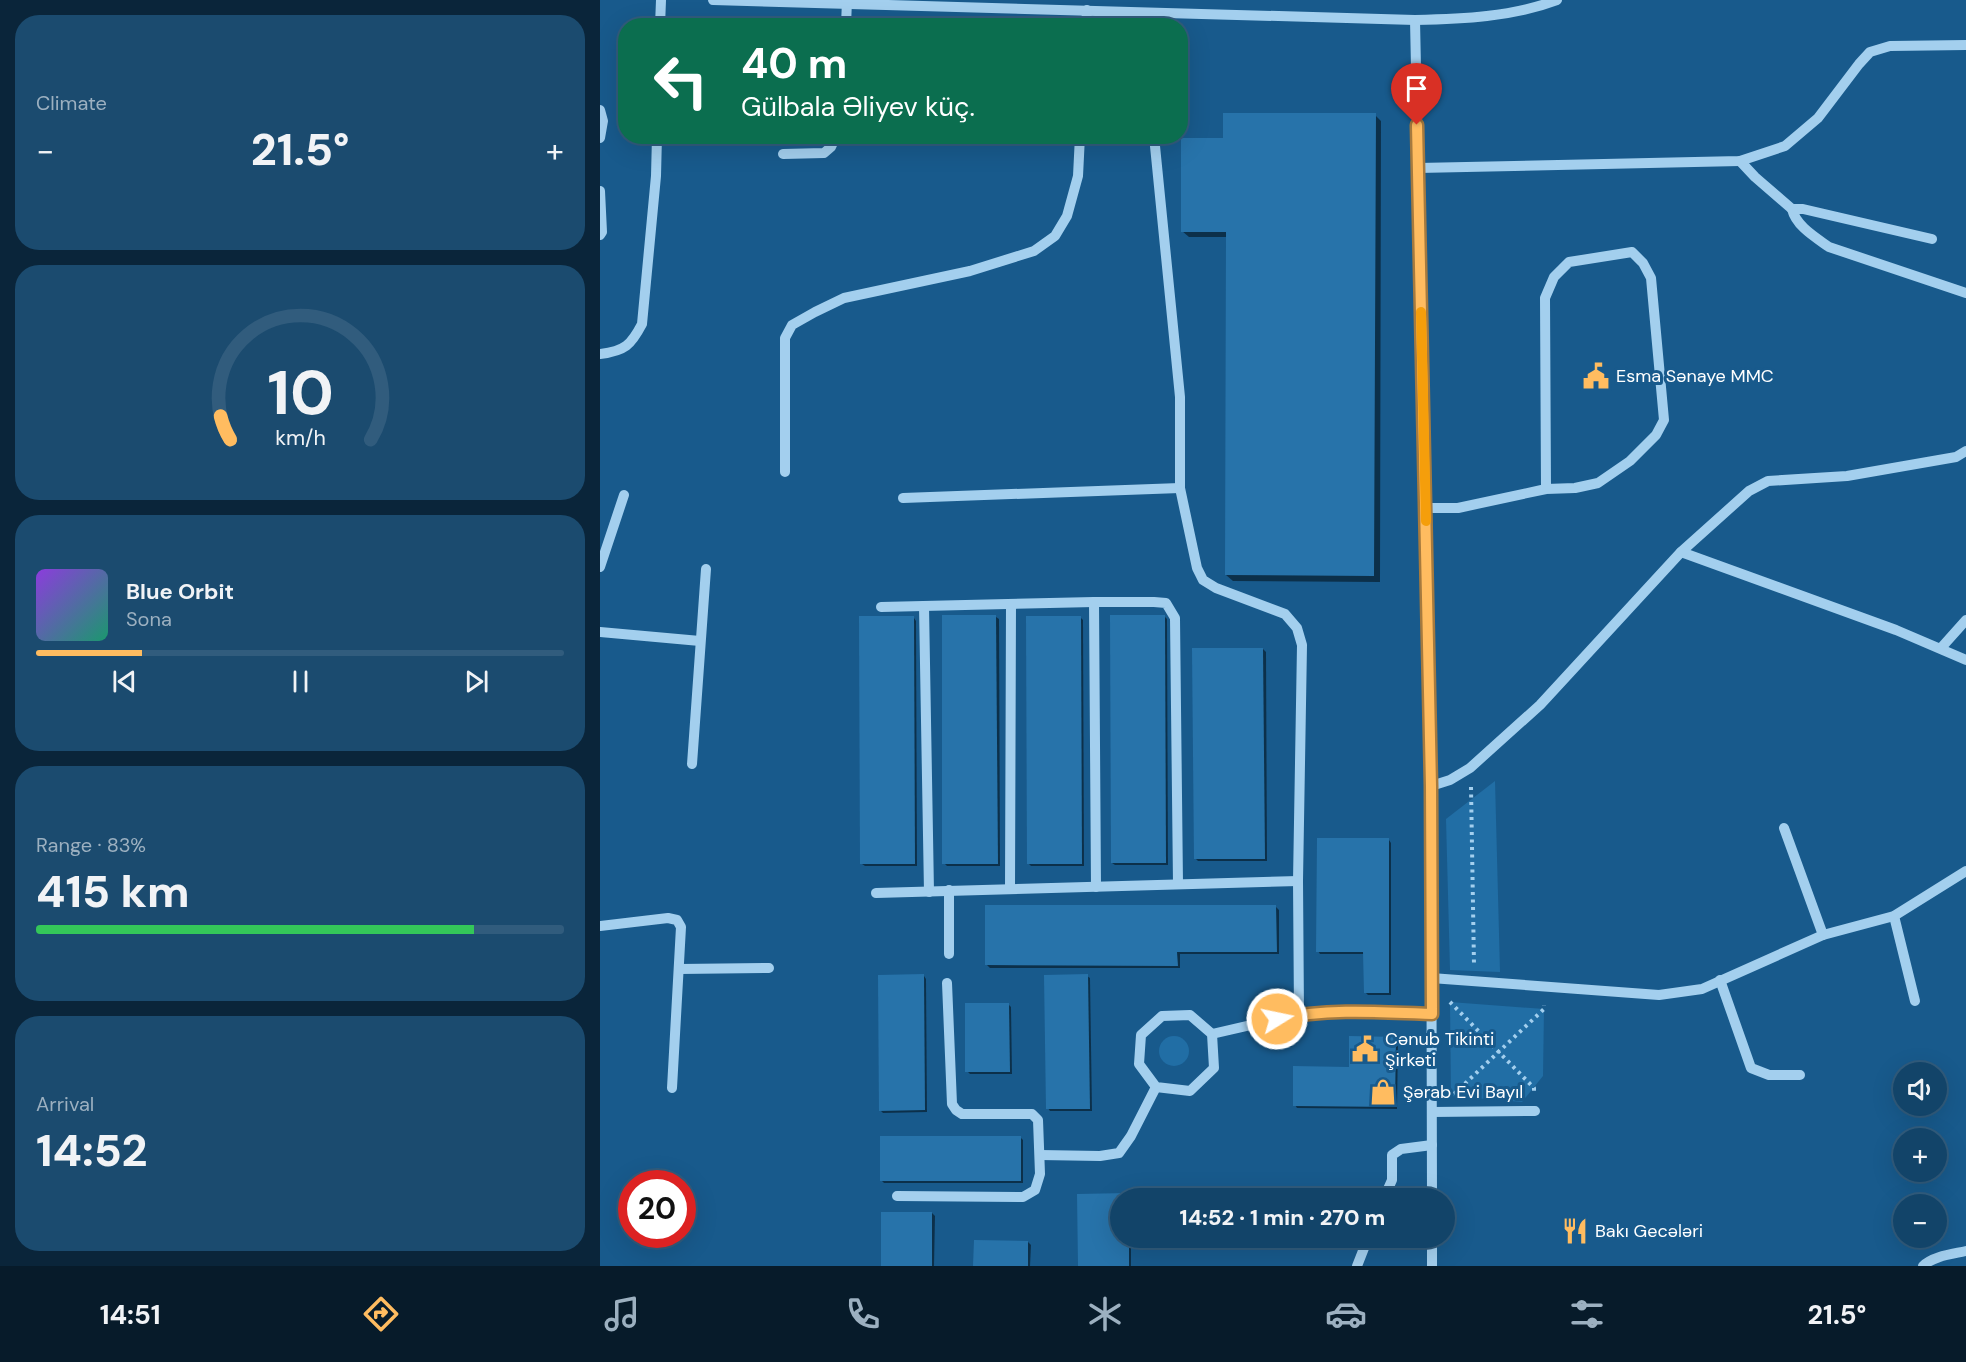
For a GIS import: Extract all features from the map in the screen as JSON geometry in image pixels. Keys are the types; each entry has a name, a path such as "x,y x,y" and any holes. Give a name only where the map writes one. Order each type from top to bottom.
{"street":[{"path":"660,18 661,0"},
{"path":"713,0 847,2 1415,20 1502,14 1551,1"},
{"path":"846,18 847,2"},
{"path":"1086,18 1087,10"},
{"path":"1415,20 1431,786 1432,1188"},
{"path":"1418,168 1740,161 1785,146 1818,118 1870,52 1890,46 1966,45"},
{"path":"600,110 603,121 600,138"},
{"path":"600,354 630,345 642,324 656,176 657,144"},
{"path":"783,154 824,153 832,144"},
{"path":"785,472 785,338 792,325 844,298 970,271 1034,251 1055,236 1067,216 1078,176 1080,144"},
{"path":"1155,144 1180,397 1180,488 1197,568 1203,580 1215,588 1285,614 1297,628 1302,645 1298,881 1299,1014"},
{"path":"1740,161 1792,209 1794,218 1829,247 1966,293"},
{"path":"600,191 602,232 600,235"},
{"path":"1792,209 1803,209 1932,239"},
{"path":"1426,508 1458,508 1546,489 1575,488 1598,483 1630,461 1656,435 1664,420 1651,278 1643,263 1632,252 1569,262 1554,277 1545,298 1546,489"},
{"path":"1431,786 1450,780 1470,768 1540,705 1681,552 1749,491 1768,482 1847,476 1956,458 1966,451"},
{"path":"903,498 1180,488"},
{"path":"600,567 624,495"},
{"path":"1681,552 1941,648 1966,660"},
{"path":"692,764 706,569"},
{"path":"881,607 1094,602 1166,603 1175,618 1178,884"},
{"path":"1094,602 1096,887"},
{"path":"1010,889 1011,604"},
{"path":"924,606 930,892"},
{"path":"1941,648 1966,620"},
{"path":"600,632 700,641"},
{"path":"1784,828 1823,935"},
{"path":"1431,978 1659,995 1702,988 1823,935 1894,916 1966,871"},
{"path":"876,893 1298,881"},
{"path":"949,890 949,954"},
{"path":"1894,916 1915,1001"},
{"path":"600,926 668,918 677,920 681,927 672,1088"},
{"path":"679,969 769,968"},
{"path":"1720,980 1752,1068 1769,1075 1800,1075"},
{"path":"897,1196 1023,1197 1035,1190 1040,1174 1038,1120 1032,1114 962,1114 952,1104 947,983"},
{"path":"1212,1034 1299,1014 1365,1012 1432,1014"},
{"path":"1190,1015 1212,1034 1214,1068 1190,1090 1156,1087 1139,1064 1141,1035 1162,1016 1190,1015"},
{"path":"1040,1155 1100,1156 1119,1153 1131,1136 1156,1087"},
{"path":"1432,1112 1535,1111"},
{"path":"1388,1188 1392,1180 1392,1155 1401,1149 1432,1145"},
{"path":"1357,1266 1364,1248"},
{"path":"1432,1248 1432,1266"},
{"path":"1923,1266 1947,1255 1966,1251"}],"path":[{"path":"1470,768 1474,981"},
{"path":"1431,978 1450,1002 1534,1088 1535,1111"},
{"path":"1432,1112 1544,1009 1544,986"}],"shaded area":[{"path":"1495,781 1500,972 1450,970 1446,819"},
{"path":"1450,1002 1544,1009 1543,1076 1522,1102 1451,1096"},
{"path":"1174,1036 1180,1037 1188,1045 1188,1057 1180,1065 1174,1066 1168,1065 1160,1057 1159,1051 1160,1045 1168,1037"}],"building":[{"path":"1223,113 1376,113 1374,576 1225,575 1226,232 1181,232 1181,144 1188,144 1188,138 1223,138"},
{"path":"942,615 996,615 998,864 942,864"},
{"path":"1110,615 1165,615 1166,863 1111,863"},
{"path":"859,616 914,616 915,864 860,864"},
{"path":"1026,616 1081,616 1082,864 1027,864"},
{"path":"1192,648 1263,648 1265,859 1194,859"},
{"path":"1317,838 1389,838 1389,993 1364,993 1363,952 1316,952"},
{"path":"985,905 1276,905 1277,952 1177,952 1178,966 985,965"},
{"path":"924,974 925,1110 879,1111 878,975"},
{"path":"1088,974 1090,1109 1046,1109 1044,975"},
{"path":"965,1003 1009,1003 1010,1072 965,1072"},
{"path":"1349,1036 1396,1037 1395,1107 1293,1106 1293,1066 1349,1067"},
{"path":"880,1136 1021,1136 1021,1181 880,1181"},
{"path":"1110,1193 1110,1248 1129,1248 1129,1266 1078,1266 1077,1194"},
{"path":"881,1212 932,1212 932,1266 881,1266"},
{"path":"974,1240 1028,1241 1028,1266 973,1266"}],"slow traffic":[{"path":"1421,312 1426,521"}],"place":[{"name":"Esma Sənaye MMC","path":"1596,376"},
{"name":"Cənub Tikinti Şirkəti","path":"1365,1049"},
{"name":"Şərab Evi Bayıl","path":"1383,1092"},
{"name":"Bakı Gecələri","path":"1575,1231"}],"route":[{"path":"1277,1019 1299,1014 1365,1012 1432,1014 1431,786 1417,125"}]}
